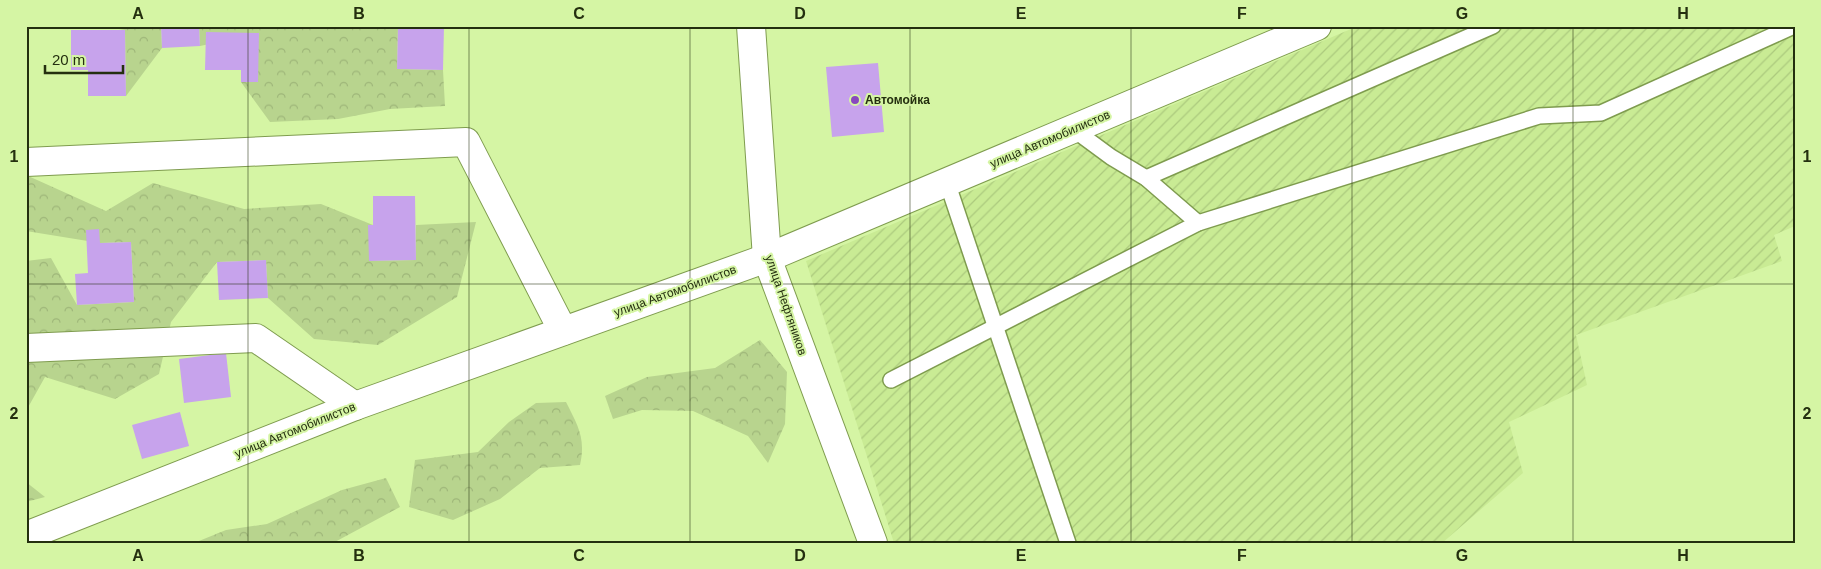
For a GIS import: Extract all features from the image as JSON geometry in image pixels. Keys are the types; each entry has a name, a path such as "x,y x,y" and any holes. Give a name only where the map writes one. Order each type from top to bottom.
{"street":[{"name":"улица Нефтяников","path":"750,26 767,258 873,543"},
{"name":"улица Автомобилистов","path":"26,536 355,406 767,258 1317,26"},
{"path":"26,162 466,142 563,331"},
{"path":"26,348 256,338 355,406"}],"lane":[{"path":"1146,178 1493,26"},
{"path":"891,380 1198,223 1539,116 1601,113 1794,26"},
{"path":"1073,129 1111,158 1146,178 1198,223"},
{"path":"947,182 1068,543"}],"shaded area":[{"path":"1358,26 1795,26 1795,226 1774,235 1782,261 1576,335 1587,385 1509,422 1523,473 1442,543 894,543 806,261"}],"green space":[{"path":"100,26 161,26 162,48 126,96 125,30"},
{"path":"199,26 398,26 397,69 443,70 445,106 390,109 338,119 270,122 241,82 259,34 200,46"},
{"path":"26,175 106,211 153,183 244,209 321,204 373,225 369,261 416,260 416,225 476,222 457,297 378,345 314,339 268,298 266,260 217,262 171,322 159,374 115,399 45,377 26,411 26,261 51,258 77,305 134,302 131,242 100,243 26,231"},
{"path":"760,340 787,372 785,424 768,463 748,436 693,411 642,410 613,419 605,396 647,377 715,368"},
{"path":"566,402 580,432 582,456 580,465 540,468 500,499 453,520 409,507 415,460 478,452 509,422 536,403"},
{"path":"386,478 400,507 333,543 194,543 226,530 267,524 342,490"},
{"path":"26,482 45,497 26,502"}],"building":[{"path":"161,26 199,26 200,46 162,48"},
{"path":"398,26 444,26 443,70 397,69"},
{"path":"71,30 125,30 126,96 88,96 88,70 71,70"},
{"path":"206,32 259,33 258,82 241,82 241,70 205,70"},
{"name":"Автомойка","path":"878,63 884,132 832,137 826,67"},
{"path":"373,196 415,196 416,260 369,261 368,225 373,225"},
{"path":"99,229 100,243 131,242 134,302 77,305 75,274 88,273 86,230"},
{"path":"266,260 268,298 219,300 217,262"},
{"path":"226,353 231,397 184,403 179,359"},
{"path":"180,412 189,446 142,459 132,425"}],"place":[{"name":"Автомойка","path":"855,100"}]}
